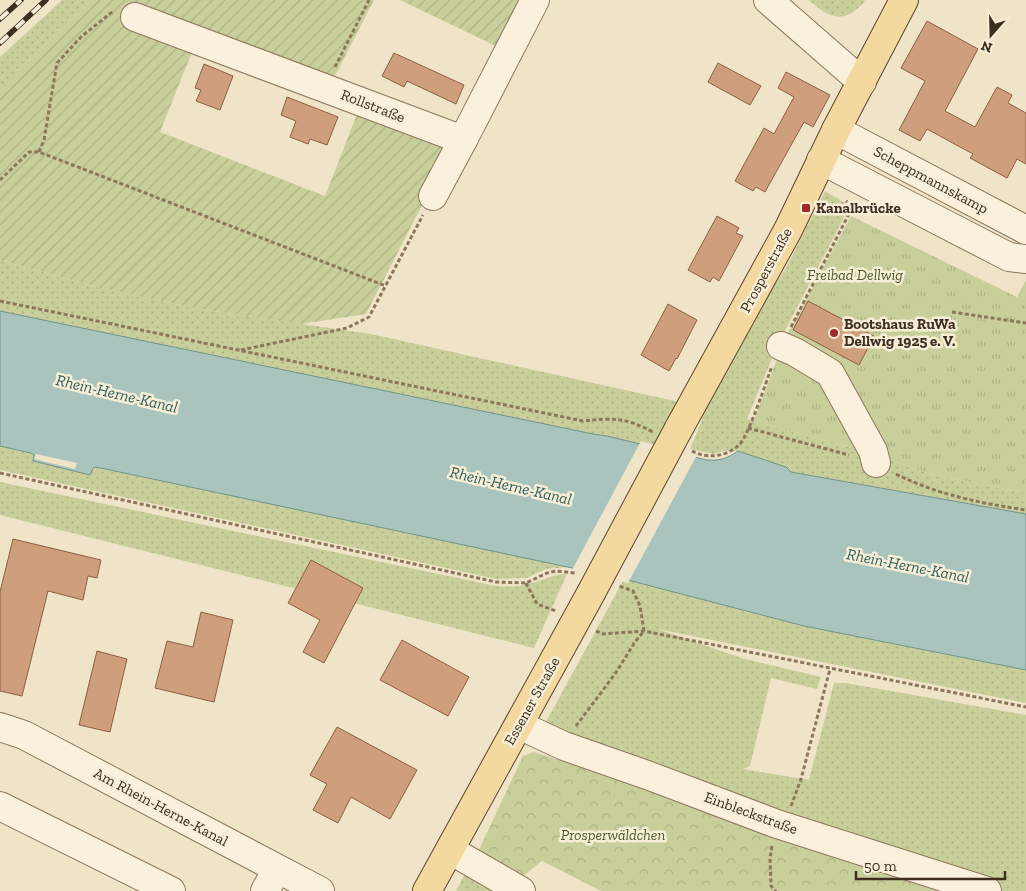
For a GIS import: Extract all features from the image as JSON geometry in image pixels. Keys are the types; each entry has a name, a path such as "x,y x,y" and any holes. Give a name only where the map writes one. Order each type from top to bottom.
{"main road":[{"name":"Prosperstraße","path":"634,510 676,439 788,230 836,130 904,0"},
{"name":"Essener Straße","path":"427,891 519,725 587,584 634,510"}],"street":[{"path":"433,196 535,0"},
{"path":"768,0 862,82"},
{"name":"Rollstraße","path":"135,17 463,140"},
{"name":"Scheppmannskamp","path":"836,130 1026,230"},
{"name":"Scheppmannskamp","path":"816,170 1009,257 1026,259"},
{"path":"781,346 795,352 830,373 874,451 876,463"},
{"name":"Einbleckstraße","path":"519,725 564,746 781,825 987,891"},
{"name":"Am Rhein-Herne-Kanal","path":"0,727 24,735 271,880 320,891"},
{"path":"0,806 171,891"},
{"path":"450,850 521,891"}],"path":[{"path":"325,88 370,0"},
{"path":"39,152 44,140 57,63 81,37 113,12 135,17"},
{"path":"0,180 29,152 39,152 386,286"},
{"path":"0,301 583,421 614,418 625,420 676,439 699,455 714,456 725,453 740,443 781,346 853,206 824,188 816,170"},
{"path":"238,350 347,328 368,317 433,196"},
{"path":"952,312 1026,323"},
{"path":"0,473 496,582 526,583 547,573 566,571 587,584"},
{"path":"526,583 537,604 552,609"},
{"path":"564,746 644,631 640,606 633,591 616,585"},
{"path":"603,634 644,631 1026,707"},
{"path":"776,891 771,886 770,858 774,831 781,825 801,779 830,669"}],"green space":[{"path":"62,0 92,0 0,88 0,57"},
{"path":"92,0 374,0 324,97 194,47 160,132 325,196 358,112 453,145 366,314 301,324 200,309 104,289 0,260 0,88"},
{"path":"400,0 524,0 500,48"},
{"path":"809,0 865,0 862,5 848,15 836,16 819,9"},
{"path":"825,191 850,206 778,344 747,419 881,456 930,474 1026,493 1026,514 791,472 786,467 738,451 724,451 714,454 690,449 702,420 700,411 764,300 785,270"},
{"name":"Freibad Dellwig","path":"851,216 1017,297 1026,280 1026,493 930,474 881,456 754,421 783,343"},
{"path":"0,260 104,289 200,309 371,334 684,403 660,449 607,436 0,311"},
{"path":"0,446 32,453 34,455 33,461 90,475 93,468 96,467 568,567 546,569 527,578 496,579 0,470"},
{"path":"0,482 496,586 520,586 557,575 567,574 534,648 0,515"},
{"path":"624,579 804,626 1026,670 1026,703 657,629 745,659 821,677 817,689 771,678 750,766 743,769 809,780 834,683 846,683 1026,715 1026,891 944,891 540,733"},
{"name":"Prosperwäldchen","path":"534,752 699,805 944,891 601,891 542,861 522,877 476,856 523,756"},
{"path":"467,870 507,891 456,891"}],"water":[{"name":"Rhein-Herne-Kanal","path":"0,311 607,436 707,460 731,456 738,451 786,467 791,472 1026,514 1026,670 804,626 624,579 96,467 93,468 90,475 33,461 34,455 31,453 0,446"}],"pier":[{"path":"641,441 697,455 628,583 572,570"},
{"path":"36,454 77,463 75,469 34,459"}],"building":[{"path":"927,21 978,49 945,111 975,127 997,87 1012,95 1008,103 1026,113 1026,164 1017,159 1007,178 970,158 973,154 927,129 920,141 899,130 925,81 901,68"},
{"path":"394,53 464,85 456,104 407,81 404,87 382,76"},
{"path":"718,63 761,86 750,105 708,82"},
{"path":"204,64 233,76 220,110 196,101 201,90 195,88"},
{"path":"786,72 830,95 813,127 804,122 765,192 756,187 753,191 735,181 764,128 774,134 794,97 778,88"},
{"path":"287,97 338,117 327,145 310,139 308,144 290,137 296,121 281,115"},
{"path":"717,216 739,228 736,233 743,236 719,281 713,277 710,282 688,270"},
{"name":"Bootshaus RuWa Dellwig 1925 e. V.","path":"808,301 874,336 859,365 793,330"},
{"path":"668,304 697,320 669,371 641,355"},
{"path":"13,539 101,560 97,578 88,576 83,600 48,591 22,696 0,691 0,592"},
{"path":"311,560 363,588 324,663 303,652 320,620 288,603"},
{"path":"201,612 233,620 214,702 155,688 167,641 193,647"},
{"path":"402,640 469,677 448,716 380,680"},
{"path":"97,651 127,659 110,732 79,725"},
{"path":"337,727 417,770 390,819 351,797 338,823 313,810 327,784 310,775"}],"railway":[{"path":"0,19 21,0"},
{"path":"0,43 46,0"}],"place":[{"name":"Kanalbrücke","path":"806,208"},
{"name":"Bootshaus RuWa Dellwig 1925 e. V.","path":"834,333"}]}
